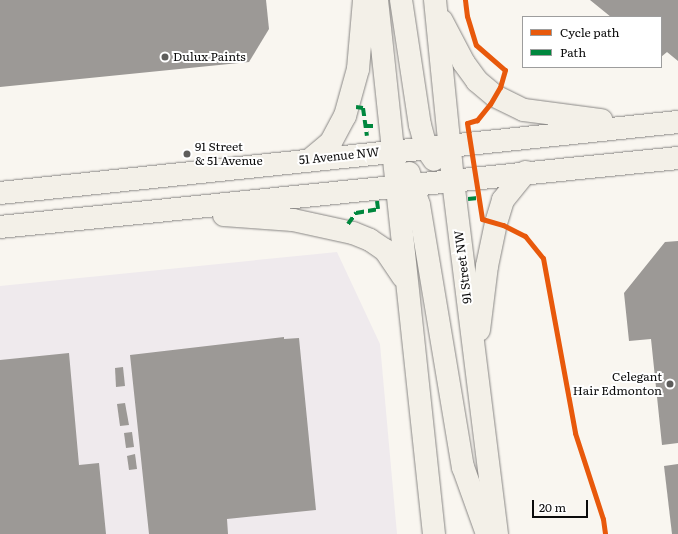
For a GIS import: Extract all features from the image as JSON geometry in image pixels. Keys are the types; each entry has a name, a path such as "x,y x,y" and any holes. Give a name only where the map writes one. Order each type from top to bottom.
{"main road":[{"path":"311,159 331,142 346,116 358,69 364,0"},
{"path":"377,0 391,151 402,159 405,186 463,467 487,534"},
{"path":"401,0 420,125 426,148 432,159 453,181"},
{"path":"436,4 464,63 477,81 509,104 556,116 651,125"},
{"name":"91 Street NW","path":"436,4 453,181 497,534"},
{"name":"51 Avenue NW","path":"0,192 678,122"},
{"path":"0,227 453,181 526,172 678,158"},
{"path":"475,363 487,266 496,223 504,200 526,172"},
{"path":"405,186 406,282 434,534"},
{"path":"157,210 273,218 353,233 370,240 386,250 406,282"}],"shaded area":[{"path":"337,252 380,344 397,534 0,534 0,286"}],"building":[{"path":"0,0 266,0 269,29 249,62 0,87"},
{"path":"590,0 678,0 678,61 667,52 662,56 662,16 610,16"},
{"path":"678,241 678,443 662,445 651,339 629,341 624,293 665,242"},
{"path":"284,337 284,339 299,338 316,510 227,519 228,534 149,534 130,355"},
{"path":"69,353 79,465 99,463 106,534 0,534 0,360"},
{"path":"123,367 125,386 116,387 115,368"},
{"path":"125,403 129,425 120,426 117,404"},
{"path":"132,432 134,447 126,448 124,433"},
{"path":"135,454 137,469 129,470 127,456"},
{"path":"678,464 678,534 672,534 664,466"}],"marked path":[{"path":"356,107 363,108 367,136"},
{"path":"365,126 377,126"},
{"path":"468,199 478,198"},
{"path":"348,224 356,213 378,209 377,201"}],"cycle path":[{"path":"465,0 467,16 476,45 505,70 500,87 490,104 477,120 467,123 482,219 503,225 525,236 543,258 575,433 603,519 605,534"}],"place":[{"name":"Dulux Paints","path":"165,57"},
{"name":"91 Street & 51 Avenue","path":"187,154"},
{"name":"Celegant Hair Edmonton","path":"670,384"}]}
